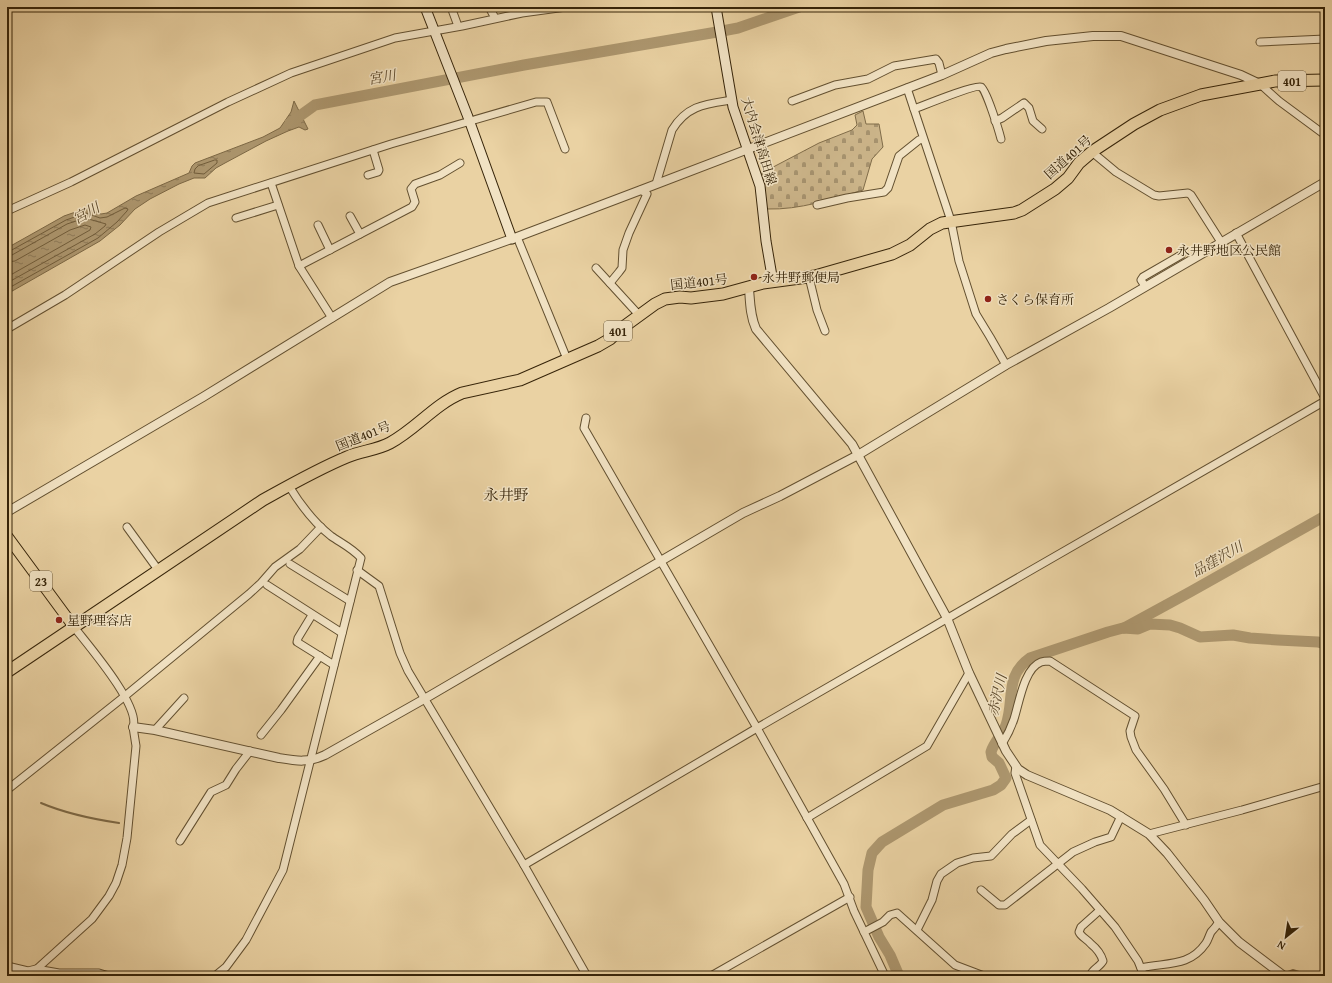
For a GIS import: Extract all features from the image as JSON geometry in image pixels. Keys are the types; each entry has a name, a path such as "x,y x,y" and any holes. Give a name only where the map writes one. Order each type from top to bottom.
{"highway":[{"name":"国道401号","path":"7,672 263,500 348,456 388,444 457,395 520,380 598,346 610,339 639,315 665,299 724,294 763,283 809,277 861,264 892,254 910,245 938,224 1010,214 1022,210 1068,178 1079,163 1092,152 1134,124 1160,110 1201,95 1275,81 1325,80"}],"main road":[{"path":"425,7 514,238"},
{"name":"大内会津高田線","path":"716,7 732,100 760,186 772,282"},
{"name":"23","path":"7,536 74,627"}],"street":[{"path":"451,7 458,26"},
{"path":"489,7 495,18"},
{"path":"7,211 71,182 228,102 291,72 395,38 434,32 522,13 566,7"},
{"path":"7,512 204,397 390,282 514,238 641,190 942,75 991,53 1054,40 1093,36 1121,36 1241,75 1260,84 1278,101 1325,135"},
{"path":"1260,42 1325,39"},
{"path":"792,101 835,85 868,79 894,66 936,59 939,62 942,75"},
{"path":"914,109 944,97 980,86 984,90 1001,139"},
{"path":"907,88 951,221 959,261 976,314 1006,365"},
{"path":"656,184 672,130 681,117 696,107 710,103 732,100"},
{"path":"7,329 65,295 158,232 208,203 468,119 536,102 547,102 565,149"},
{"path":"995,120 1002,118 1024,103 1029,108 1033,121 1042,129"},
{"path":"817,205 884,192 888,188 899,156 919,140 924,138"},
{"path":"368,176 378,172 379,170 373,150"},
{"path":"1092,152 1116,172 1154,195 1159,196 1188,193 1191,195 1221,242"},
{"path":"300,266 412,208 415,202 411,190 415,184 440,175 460,163"},
{"path":"132,727 155,730 298,761 310,761 325,755 661,562 743,513 780,496 858,455 1006,365 1325,182"},
{"path":"271,183 300,266 332,318"},
{"path":"610,283 622,268 623,250 647,194 641,190"},
{"path":"236,218 278,205"},
{"path":"350,216 360,234"},
{"path":"318,225 330,250"},
{"path":"524,865 757,728 1325,399 1236,233"},
{"path":"514,238 567,359"},
{"path":"1145,286 1141,280 1143,276 1181,255"},
{"path":"596,268 639,315"},
{"path":"809,277 817,310 826,331"},
{"path":"748,288 752,315 756,329 848,438 858,455 947,618 969,673 1002,744 1016,766 1027,775 1110,810 1149,834 1167,853 1204,900 1219,922 1239,942 1284,976"},
{"path":"586,418 584,428 757,728 844,884 864,932 885,976"},
{"path":"215,976 233,959 246,940 283,870 361,558 356,552 331,536 321,527 300,504 289,486"},
{"path":"128,527 159,571"},
{"path":"7,790 125,696 249,594 275,568 300,549 321,527"},
{"path":"290,564 350,601"},
{"path":"357,570 379,586 400,653 408,671 426,698 587,976"},
{"path":"267,585 342,633"},
{"path":"312,614 297,642 334,665"},
{"path":"29,976 92,919 109,896 116,884 122,865 126,838 136,746 132,727 134,724 131,709 125,696 74,627"},
{"path":"261,735 320,656"},
{"path":"1002,744 1010,731 1021,690 1032,670 1042,661 1050,661 1135,716 1130,731 1136,750 1164,789 1186,825"},
{"path":"807,818 927,746 969,673"},
{"path":"155,730 184,698"},
{"path":"180,841 211,792 226,785 250,751"},
{"path":"1016,766 1015,773 1040,844 1115,927 1138,961 1144,976"},
{"path":"1149,834 1242,810 1325,786"},
{"path":"980,890 1002,906 1005,905 1073,852 1095,842 1111,837 1121,816"},
{"path":"917,930 934,895 936,885 941,874 957,863 973,858 991,856 1012,834 1031,820"},
{"path":"711,976 850,897"},
{"path":"1090,976 1090,973 1100,966 1103,961 1098,951 1078,932 1081,927 1100,910"},
{"path":"864,932 883,922 890,915 897,912 955,965 984,976"},
{"path":"1141,968 1168,965 1191,958 1206,943 1211,932 1219,922"},
{"path":"7,966 28,971 36,969 59,974 99,973 109,976"}],"green space":[{"path":"863,111 866,124 879,124 883,147 872,159 863,190 804,206 767,209 758,175 819,143 852,130 857,125 855,115"}],"water":[{"path":"294,101 308,129 305,130 299,127 288,131 216,168 205,178 194,178 150,199 135,209 120,225 100,241 7,294 7,248 64,216 87,208 101,214 107,213 136,196 189,173 195,163 263,137 280,128 291,112"}],"waterway":[{"name":"宮川","path":"290,123 315,105 524,65 738,28 799,7"},
{"name":"品窪沢川","path":"1124,628 1325,516"},
{"name":"赤沢川","path":"899,976 890,955 879,937 866,907 868,870 872,853 882,842 943,805 993,790 1001,785 1006,778 999,763 992,757 991,752 1003,732 1009,716 1013,681 1022,665 1030,658 1108,632 1123,628 1138,629 1150,624 1170,625 1200,637 1233,635 1250,638 1318,642 1325,644"},
{"path":"41,803 80,816 119,823"},
{"path":"1285,975 1293,970 1311,976"}],"place":[{"name":"永井野地区公民館","path":"1169,250"},
{"name":"永井野郵便局","path":"754,277"},
{"name":"さくら保育所","path":"988,299"},
{"name":"星野理容店","path":"59,620"}],"district":[{"name":"永井野","path":"506,494"}]}
